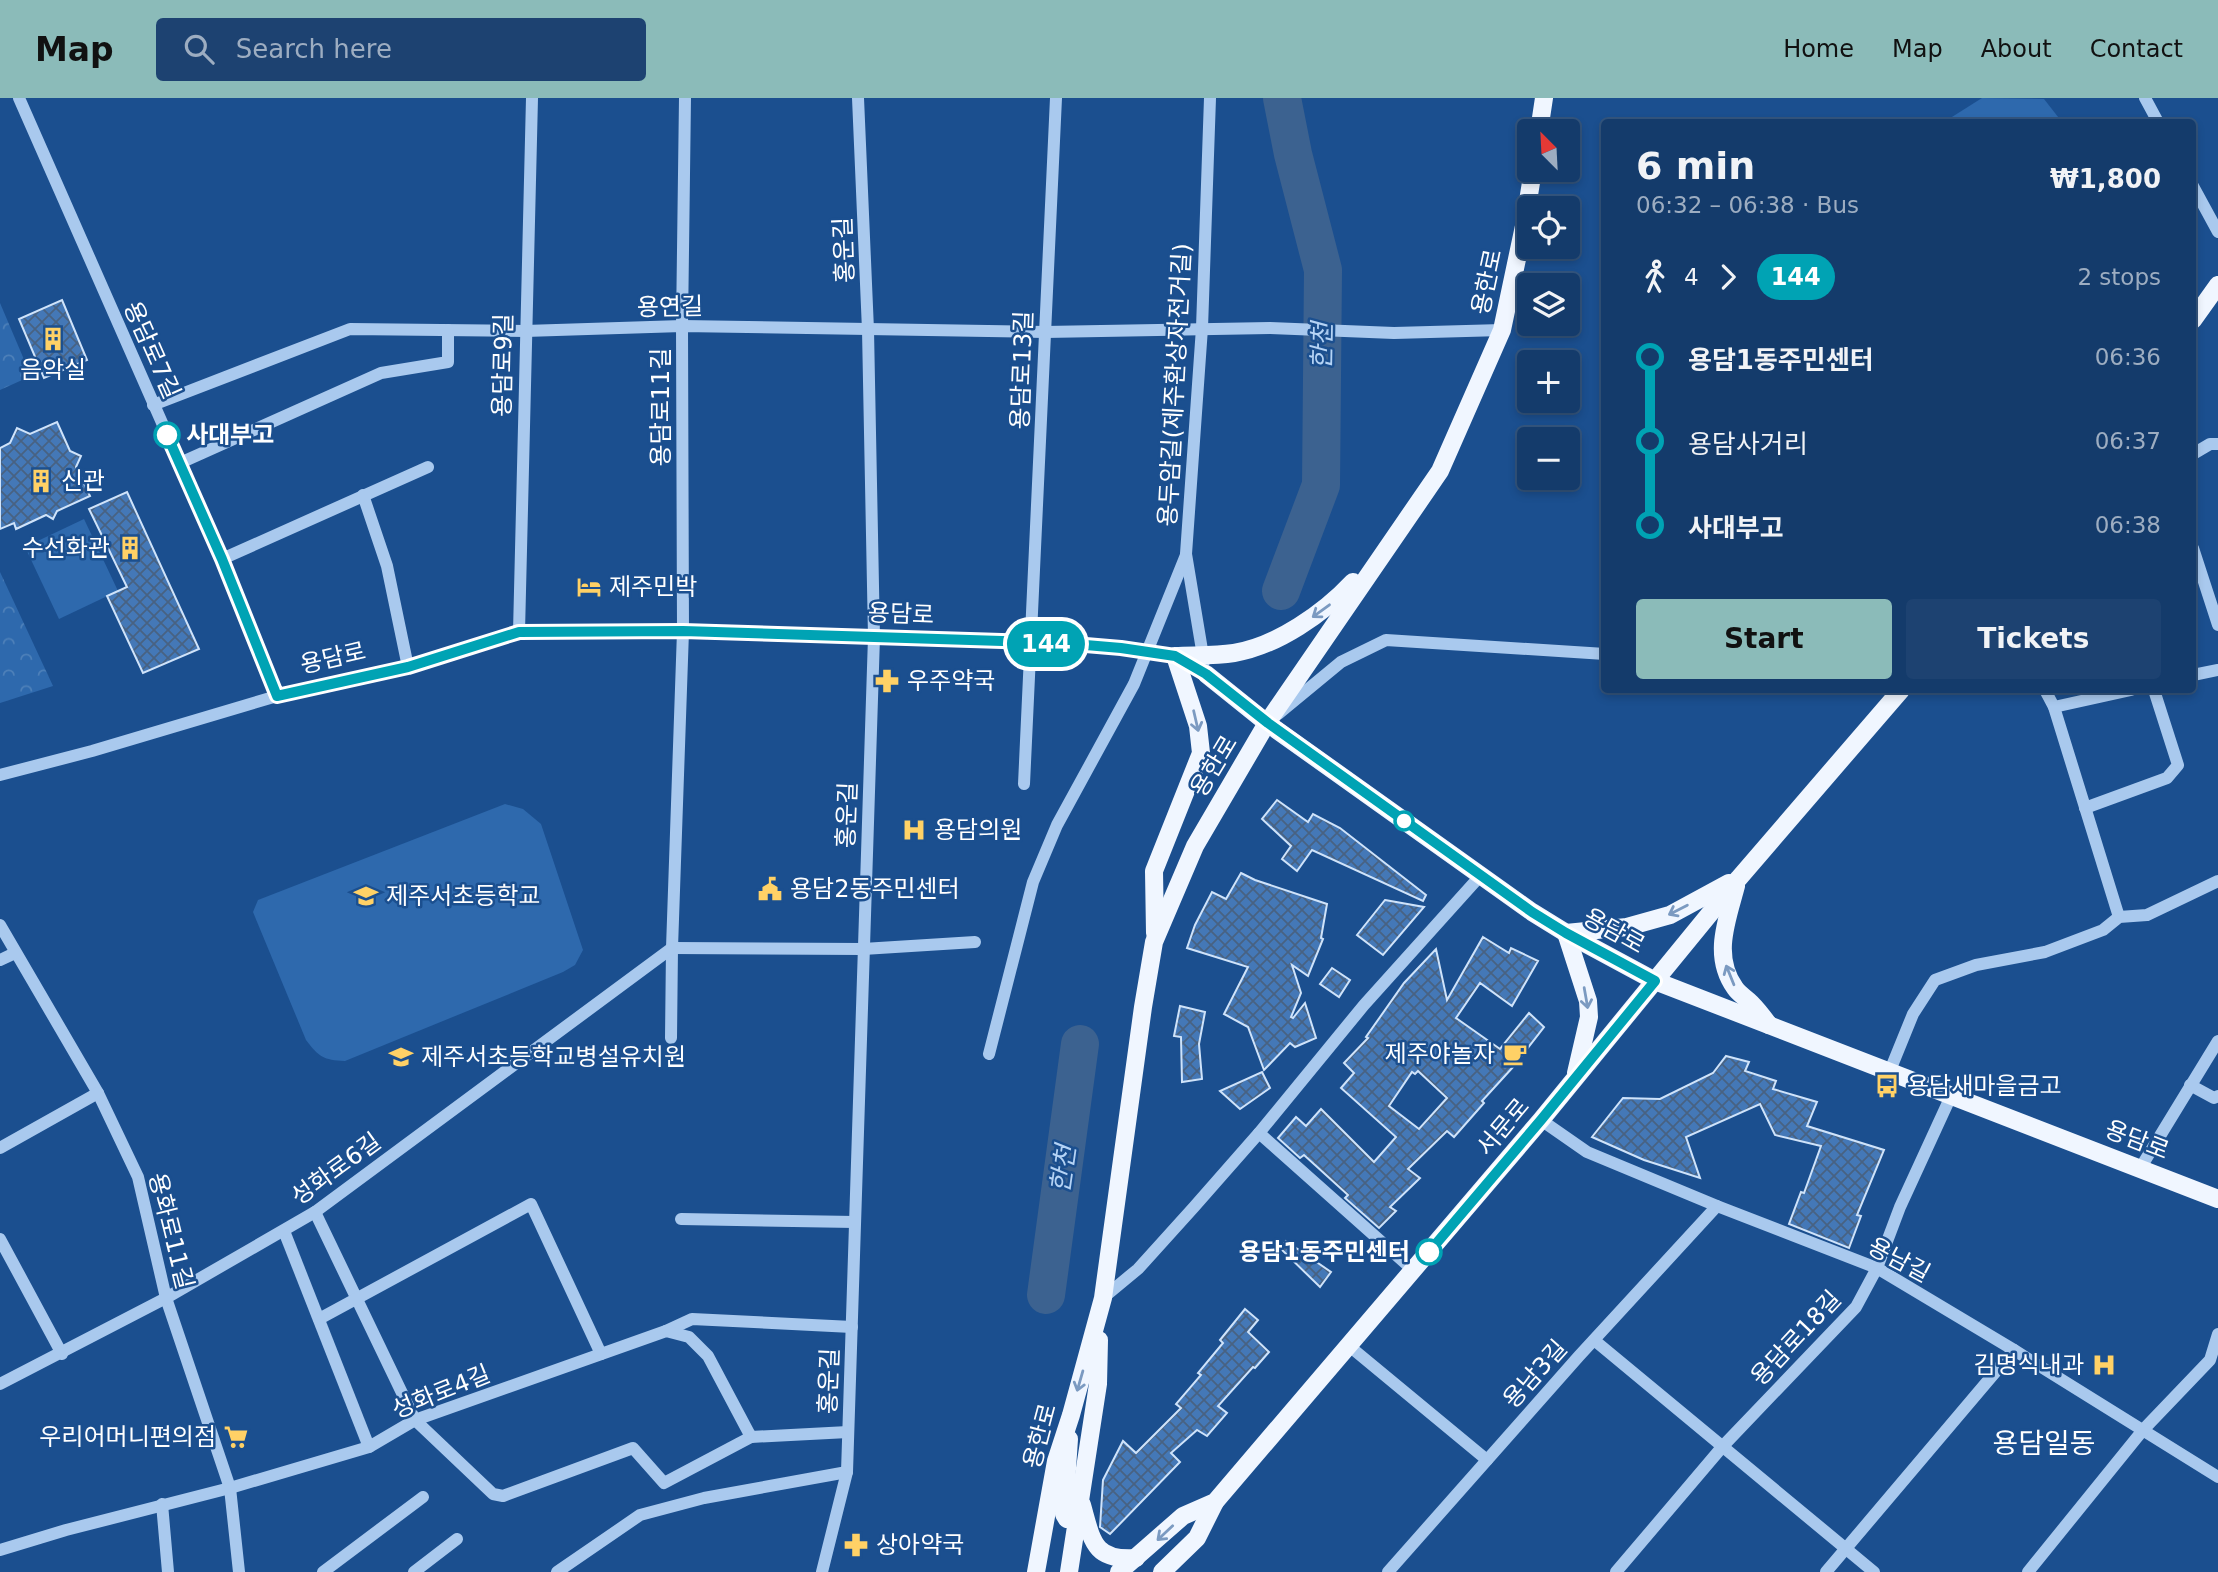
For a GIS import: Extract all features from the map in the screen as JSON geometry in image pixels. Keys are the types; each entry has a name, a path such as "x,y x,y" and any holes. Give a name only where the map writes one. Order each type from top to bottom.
{"main road":[{"path":"1541,119 1544,98"},
{"name":"용한로","path":"1069,1572 1098,1384 1101,1307 1143,1007 1155,940 1195,846 1268,723 1440,471 1502,330 1531,182"},
{"path":"2196,316 2218,285"},
{"path":"1155,940 1154,872 1200,753 1198,726 1175,656 1236,653 1265,643 1303,624 1336,600 1388,547"},
{"name":"용담로","path":"1206,674 1268,723 1481,875 1566,933 1655,981 2218,1199"},
{"name":"서문로","path":"1119,1572 1183,1516 1215,1502 1541,1120 1738,878 1897,693"},
{"path":"1575,1079 1589,1017 1584,985 1566,933 1627,927 1670,915 1738,878"},
{"path":"1738,878 1722,938 1723,957 1736,991 1754,1006 1772,1028"},
{"name":"용한로","path":"1036,1572 1056,1461 1101,1307"},
{"path":"1071,1415 1064,1514 1067,1519 1073,1517 1079,1504"},
{"path":"1162,1572 1197,1538 1215,1502"},
{"path":"1079,1504 1098,1548 1110,1557 1136,1558"}],"street":[{"name":"용담로7길","path":"19,98 222,559 277,696"},
{"name":"용담로9길","path":"519,632 532,98"},
{"name":"용담로11길","path":"683,631 682,327 685,98"},
{"name":"홍운길","path":"819,1572 847,1472 874,637 868,330 858,98"},
{"name":"용담로13길","path":"1032,644 1056,98"},
{"name":"용두암길(제주환상자전거길)","path":"1206,674 1186,554 1202,328 1210,98"},
{"path":"2145,98 2156,119"},
{"path":"2196,192 2218,232"},
{"name":"용연길","path":"153,405 350,330 525,331 682,327 1045,332 1202,328 1394,333 1502,330"},
{"path":"180,463 381,373 448,362 449,330"},
{"path":"2196,452 2210,444 2218,444"},
{"path":"222,559 428,467"},
{"path":"363,495 387,566 408,667"},
{"path":"989,1054 1033,882 1057,825 1134,684 1186,554"},
{"path":"2196,557 2218,625"},
{"path":"671,1038 683,631"},
{"name":"용담로","path":"0,775 92,751 277,696 408,667 519,632 683,631 1096,645 1175,656 1206,674"},
{"path":"1268,723 1341,662 1386,640 1601,654"},
{"path":"1024,784 1032,644"},
{"path":"2196,675 2218,670"},
{"path":"2047,693 2054,707 2119,917"},
{"path":"2054,707 2117,693"},
{"path":"2085,808 2167,778 2176,770 2178,765 2155,693"},
{"path":"1101,1307 1259,1133 1364,1005 1481,875"},
{"path":"1888,1073 1913,1014 1935,980 1976,965 2045,952 2103,930 2119,917 2147,915 2218,881"},
{"name":"용화로11길","path":"0,925 98,1093 138,1177 166,1298 230,1488 239,1572"},
{"path":"672,948 863,949 975,942"},
{"name":"성화로6길","path":"0,1384 166,1298 315,1212 672,948"},
{"path":"0,960 15,953"},
{"path":"2141,1167 2218,1041"},
{"path":"2190,1085 2214,1098 2218,1096"},
{"path":"1,1144 98,1093"},
{"name":"용담로18길","path":"1616,1572 1723,1446 1856,1307 1877,1268 1899,1207 1951,1096"},
{"name":"용남길","path":"1541,1120 1587,1152 1877,1268 2218,1477"},
{"path":"1259,1133 1413,1270"},
{"path":"319,1319 531,1204 601,1354"},
{"name":"용남3길","path":"1388,1572 1717,1206"},
{"path":"315,1212 415,1420 492,1494 503,1496 633,1448 664,1483 751,1437 848,1432"},
{"path":"681,1219 855,1222"},
{"path":"284,1231 369,1447"},
{"path":"0,1239 4,1259 62,1354"},
{"name":"성화로4길","path":"0,1550 162,1504 230,1488 369,1447 415,1420 666,1331 692,1319 852,1327"},
{"path":"666,1331 689,1337 708,1356 751,1437"},
{"path":"2028,1572 2143,1430 2210,1360 2218,1334"},
{"path":"1594,1340 1874,1572"},
{"path":"1348,1345 1486,1460"},
{"path":"1826,1572 2014,1350"},
{"path":"557,1572 640,1515 704,1498 847,1472"},
{"path":"323,1572 423,1496"},
{"path":"162,1504 168,1572"},
{"path":"414,1572 457,1539"}],"green space":[{"path":"1982,98 2044,99 2060,119 1949,119"},
{"path":"0,303 31,376 0,390"},
{"path":"84,519 118,591 59,619 25,547"},
{"path":"0,572 53,686 0,703"},
{"path":"505,804 523,809 541,824 583,950 575,965 345,1061 331,1060 318,1054 306,1040 253,912 258,900"}],"building":[{"name":"음악실","path":"62,300 87,360 44,378 19,319"},
{"name":"신관","path":"57,422 70,451 81,456 76,467 90,496 57,511 53,519 46,515 16,529 14,523 0,529 0,448 10,443 17,428 30,434"},
{"name":"수선화관","path":"127,492 199,649 143,673 107,596 127,587 89,509"},
{"path":"1277,800 1308,822 1313,814 1340,828 1426,895 1423,901 1312,850 1297,871 1282,859 1291,846 1262,819"},
{"path":"1241,873 1327,904 1321,938 1323,939 1308,976 1292,965 1301,993 1291,1017 1293,1018 1305,1003 1316,1038 1295,1047 1290,1043 1264,1070 1248,1027 1224,1014 1248,967 1187,948 1212,892 1226,899"},
{"path":"1385,900 1424,907 1383,955 1357,935"},
{"path":"1483,937 1509,953 1511,948 1538,961 1512,1006 1480,983 1456,1018 1500,1049 1529,1013 1544,1027 1454,1137 1447,1131 1408,1169 1420,1178 1390,1207 1396,1211 1379,1228 1345,1198 1348,1195 1304,1155 1300,1158 1278,1138 1296,1117 1306,1126 1321,1109 1374,1162 1396,1137 1341,1088 1354,1073 1344,1063 1368,1038 1366,1037 1404,983 1436,949 1447,1000","holes":["1418,1071 1447,1098 1419,1129 1389,1106 1412,1072 1415,1074"]},
{"path":"1332,968 1350,980 1339,997 1320,984"},
{"path":"1180,1006 1205,1012 1199,1044 1202,1079 1182,1082 1181,1037 1174,1036"},
{"path":"1726,1056 1749,1062 1745,1071 1776,1081 1773,1089 1817,1102 1807,1126 1884,1150 1857,1215 1861,1216 1849,1248 1789,1224 1801,1192 1804,1193 1821,1146 1775,1135 1760,1104 1686,1137 1700,1178 1644,1160 1592,1137 1623,1098 1660,1099 1713,1073"},
{"path":"1262,1072 1270,1088 1240,1109 1220,1091"},
{"path":"1286,1241 1331,1272 1320,1287 1280,1248"},
{"path":"1245,1309 1258,1320 1248,1332 1269,1352 1218,1406 1227,1413 1207,1436 1197,1430 1171,1453 1180,1462 1110,1534 1100,1527 1103,1480 1123,1441 1136,1453 1181,1408 1176,1404 1201,1375 1198,1373 1223,1343 1220,1340"}],"waterway":[{"name":"한천","path":"1281,591 1321,485 1323,270 1293,154 1282,98"},
{"name":"한천","path":"1046,1295 1080,1044"}],"bus line":[{"name":"144","path":"167,435 222,559 277,696 408,667 519,632 683,631 1096,645 1175,656 1206,674 1268,723 1532,912 1655,981 1429,1252"}],"place":[{"name":"음악실","path":"53,339"},
{"name":"사대부고","path":"167,435"},
{"name":"신관","path":"41,481"},
{"name":"수선화관","path":"130,548"},
{"name":"제주민박","path":"589,587"},
{"name":"우주약국","path":"887,681"},
{"name":"용담의원","path":"914,830"},
{"name":"용담2동주민센터","path":"770,889"},
{"name":"제주서초등학교","path":"366,896"},
{"name":"제주야놀자","path":"1515,1054"},
{"name":"제주서초등학교병설유치원","path":"401,1057"},
{"name":"용담새마을금고","path":"1887,1086"},
{"name":"용담1동주민센터","path":"1429,1252"},
{"name":"김명식내과","path":"2104,1365"},
{"name":"우리어머니편의점","path":"236,1437"},
{"name":"상아약국","path":"856,1545"}],"district":[{"name":"용담일동","path":"2044,1443"}]}
